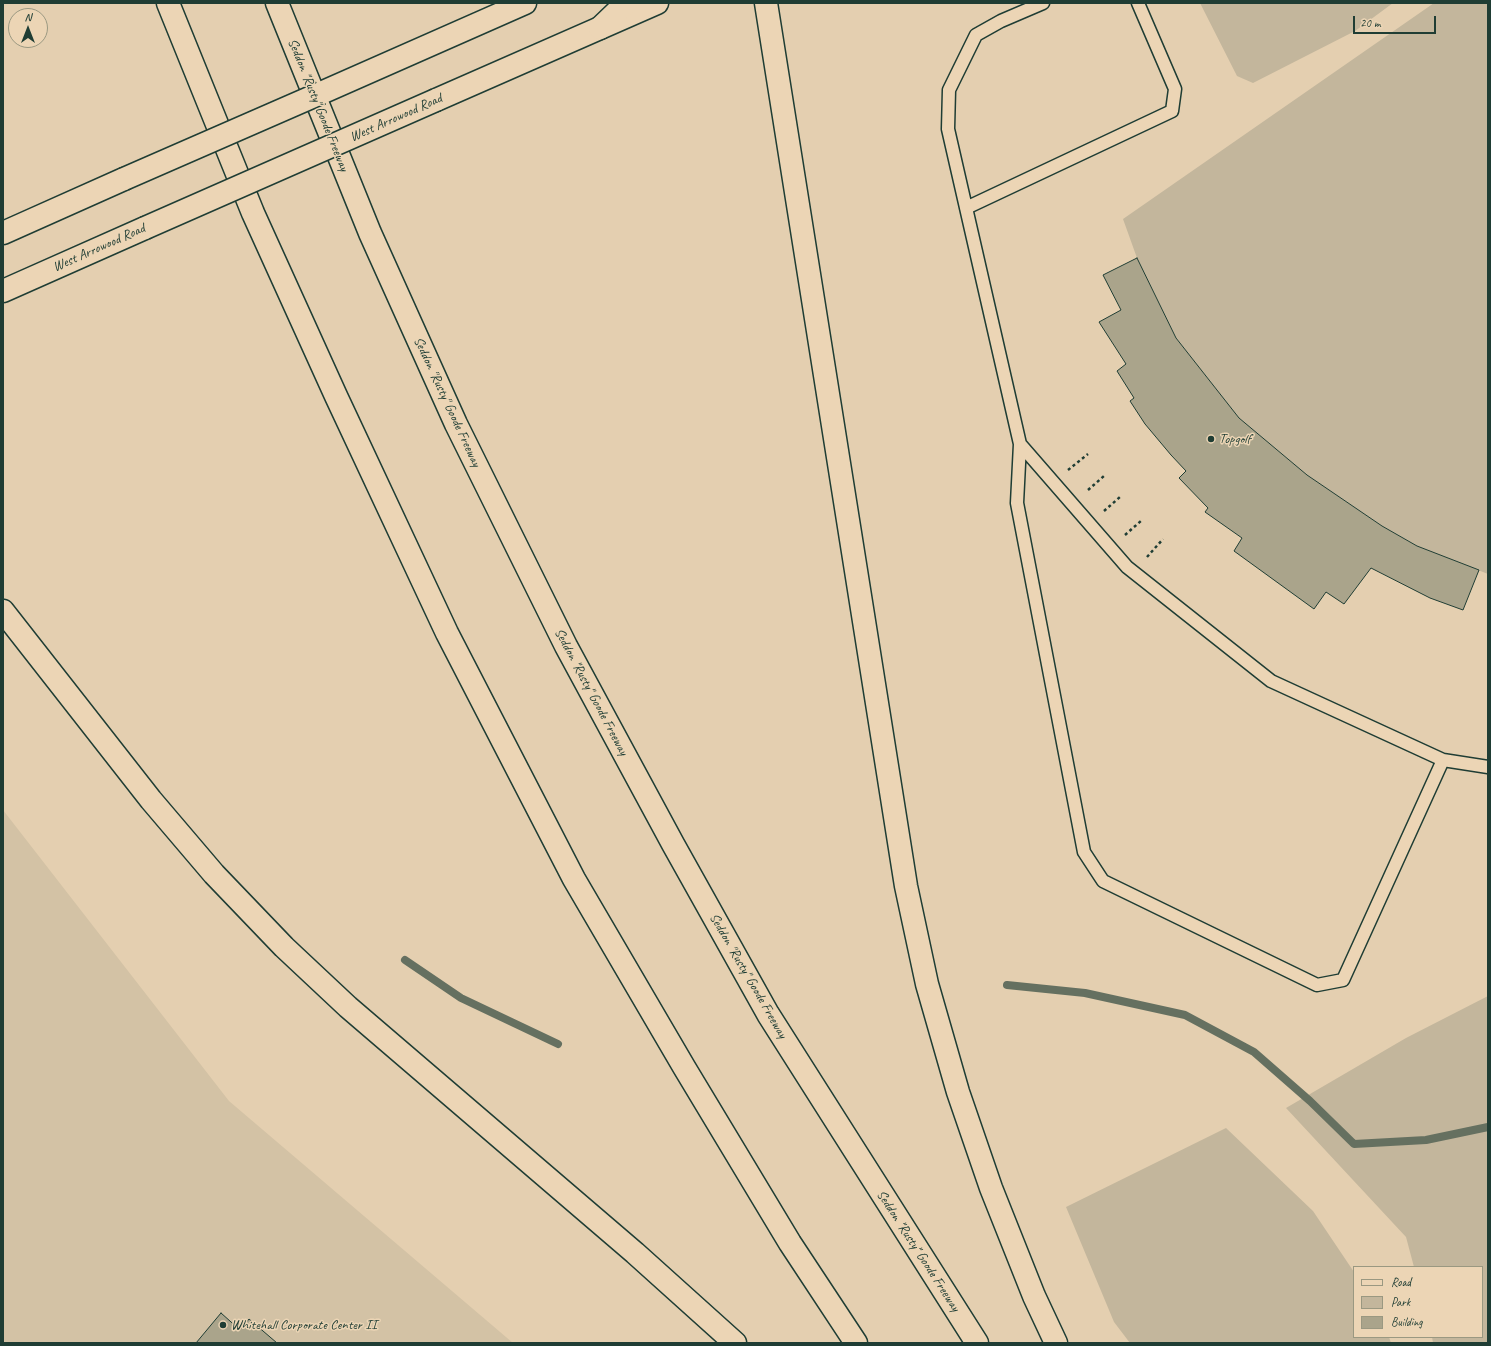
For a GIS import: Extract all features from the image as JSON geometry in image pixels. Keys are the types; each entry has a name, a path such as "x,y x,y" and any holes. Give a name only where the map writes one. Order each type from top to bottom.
{"main road":[{"path":"168,3 253,213 339,404 458,654 574,879 684,1068 786,1236 856,1343"},
{"name":"Seddon \"Rusty\" Goode Freeway","path":"277,3 370,233 456,424 566,646 673,844 768,1014 978,1343"},
{"path":"3,233 525,3"},
{"path":"600,28 626,3"},
{"name":"West Arrowood Road","path":"3,291 657,3"},
{"path":"766,3 906,886 927,984 958,1092 991,1188 1034,1296 1056,1343"},
{"path":"3,611 150,800 214,874 284,947 348,1007 629,1248 735,1343"}],"lane":[{"path":"1043,3 1001,21 976,35 949,90 948,129 1020,444 1016,503 1084,852 1103,881 1317,985 1343,980 1443,760"},
{"path":"966,208 1172,110 1175,89 1138,3"},
{"path":"1020,444 1127,567 1271,681 1443,760 1488,767"}],"shaded area":[{"path":"3,810 229,1101 513,1343 3,1343"}],"green space":[{"path":"1200,3 1393,3 1355,31 1253,83 1237,76"},
{"path":"1434,3 1488,3 1488,574 1417,546 1382,526 1307,475 1239,418 1176,338 1137,258 1123,219"},
{"path":"1488,996 1488,1343 1433,1343 1432,1338 1483,1338 1483,1266 1414,1266 1406,1237 1286,1108 1406,1038"},
{"path":"1226,1128 1313,1211 1353,1271 1353,1338 1389,1338 1391,1343 1130,1343 1114,1322 1066,1207"}],"building":[{"name":"Topgolf","path":"1137,258 1176,338 1239,418 1307,475 1382,526 1417,546 1479,570 1463,610 1430,598 1371,568 1344,604 1326,592 1314,609 1234,551 1242,538 1205,512 1208,508 1179,478 1186,471 1145,424 1130,401 1134,398 1117,371 1126,364 1099,322 1121,310 1103,275"},
{"name":"Whitehall Corporate Center II","path":"221,1313 240,1330 249,1319 277,1343 196,1343"}],"waterway":[{"path":"405,960 461,998 558,1044"},
{"path":"1007,985 1085,993 1185,1015 1254,1052 1310,1101 1354,1144 1426,1140 1488,1127"}],"place":[{"name":"Topgolf","path":"1211,439"},
{"name":"Whitehall Corporate Center II","path":"223,1325"}]}
